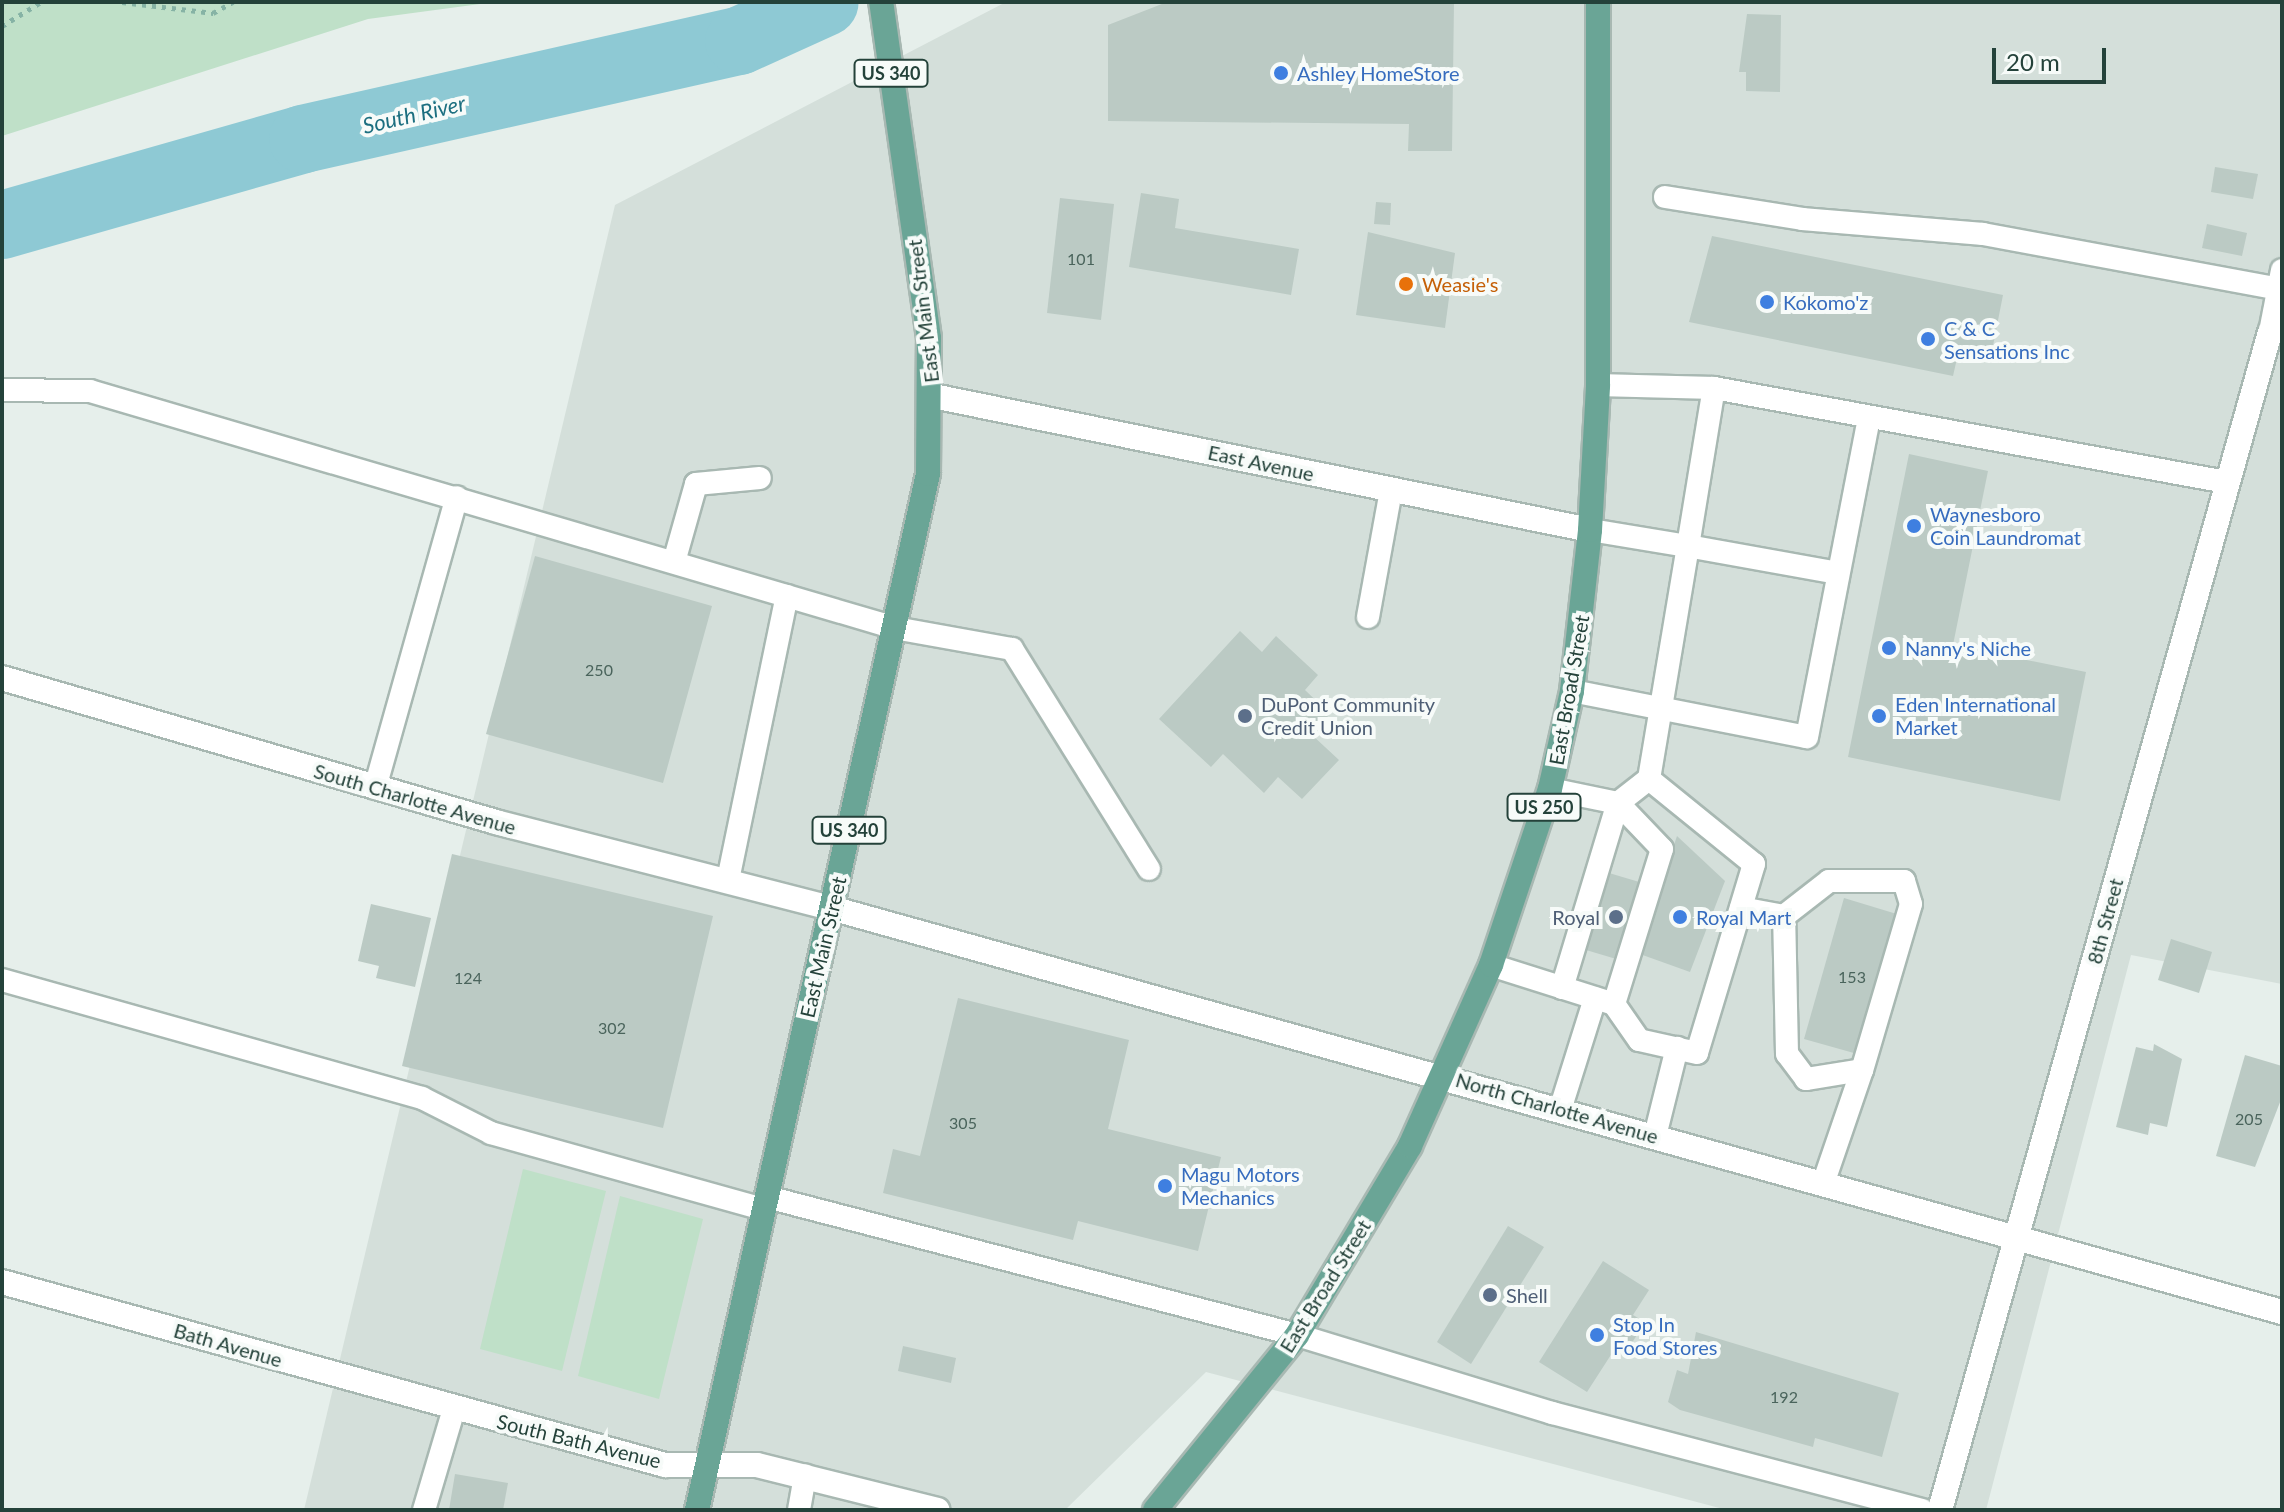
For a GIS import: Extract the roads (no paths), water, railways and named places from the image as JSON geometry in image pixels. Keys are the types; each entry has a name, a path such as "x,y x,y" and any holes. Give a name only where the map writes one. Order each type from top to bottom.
{"main road":[{"name":"East Main Street","path":"697,1510 928,474 933,396 881,2"},
{"name":"East Broad Street","path":"1155,1510 1297,1335 1444,1076 1491,965 1550,789 1572,691 1590,530 1598,385 1598,2"}],"street":[{"name":"8th Street","path":"1940,1510 2019,1239 2270,332"},
{"name":"East Avenue","path":"933,396 1590,530"},
{"name":"South Charlotte Avenue","path":"2,678 375,788 831,908"},
{"name":"North Charlotte Avenue","path":"831,908 1444,1076 2282,1312"},
{"name":"Bath Avenue","path":"2,1282 454,1409"},
{"name":"South Bath Avenue","path":"454,1409 665,1465 757,1465 937,1510"}],"lane":[{"path":"1665,197 1802,219 1983,234 2281,279 2270,332"},
{"path":"1598,385 1714,388 2226,482"},
{"path":"1562,988 1618,803 1649,779 1714,388"},
{"path":"2,390 90,391 895,628 1012,649 1149,869"},
{"path":"1572,691 1807,737 1869,418"},
{"path":"674,562 696,484 760,478"},
{"path":"1368,617 1391,490"},
{"path":"375,788 457,497"},
{"path":"1590,530 1838,573"},
{"path":"728,880 787,596"},
{"path":"1491,965 1604,1001 1639,1040 1697,1053 1754,864 1649,779"},
{"path":"1550,789 1618,803 1662,849 1560,1110"},
{"path":"1741,908 1784,916 1829,881 1904,881 1911,904 1862,1070 1823,1184"},
{"path":"1784,916 1787,1054 1806,1079 1862,1070"},
{"path":"2,980 422,1098 491,1133 1297,1335 1552,1413 1923,1510"},
{"path":"1655,1136 1677,1048"},
{"path":"424,1510 454,1409"},
{"path":"799,1510 805,1476"}],"waterway":[{"name":"South River","path":"2,225 303,139 739,41 825,2"}],"place":[{"name":"Ashley HomeStore","path":"1281,73"},
{"name":"Weasie's","path":"1406,284"},
{"name":"Kokomo'z","path":"1767,302"},
{"name":"C & C Sensations Inc","path":"1928,339"},
{"name":"Waynesboro Coin Laundromat","path":"1914,526"},
{"name":"Nanny's Niche","path":"1889,648"},
{"name":"DuPont Community Credit Union","path":"1245,716"},
{"name":"Eden International Market","path":"1879,716"},
{"name":"Royal","path":"1616,917"},
{"name":"Royal Mart","path":"1680,917"},
{"name":"Magu Motors Mechanics","path":"1165,1186"},
{"name":"Shell","path":"1490,1295"},
{"name":"Stop In Food Stores","path":"1597,1335"}]}
